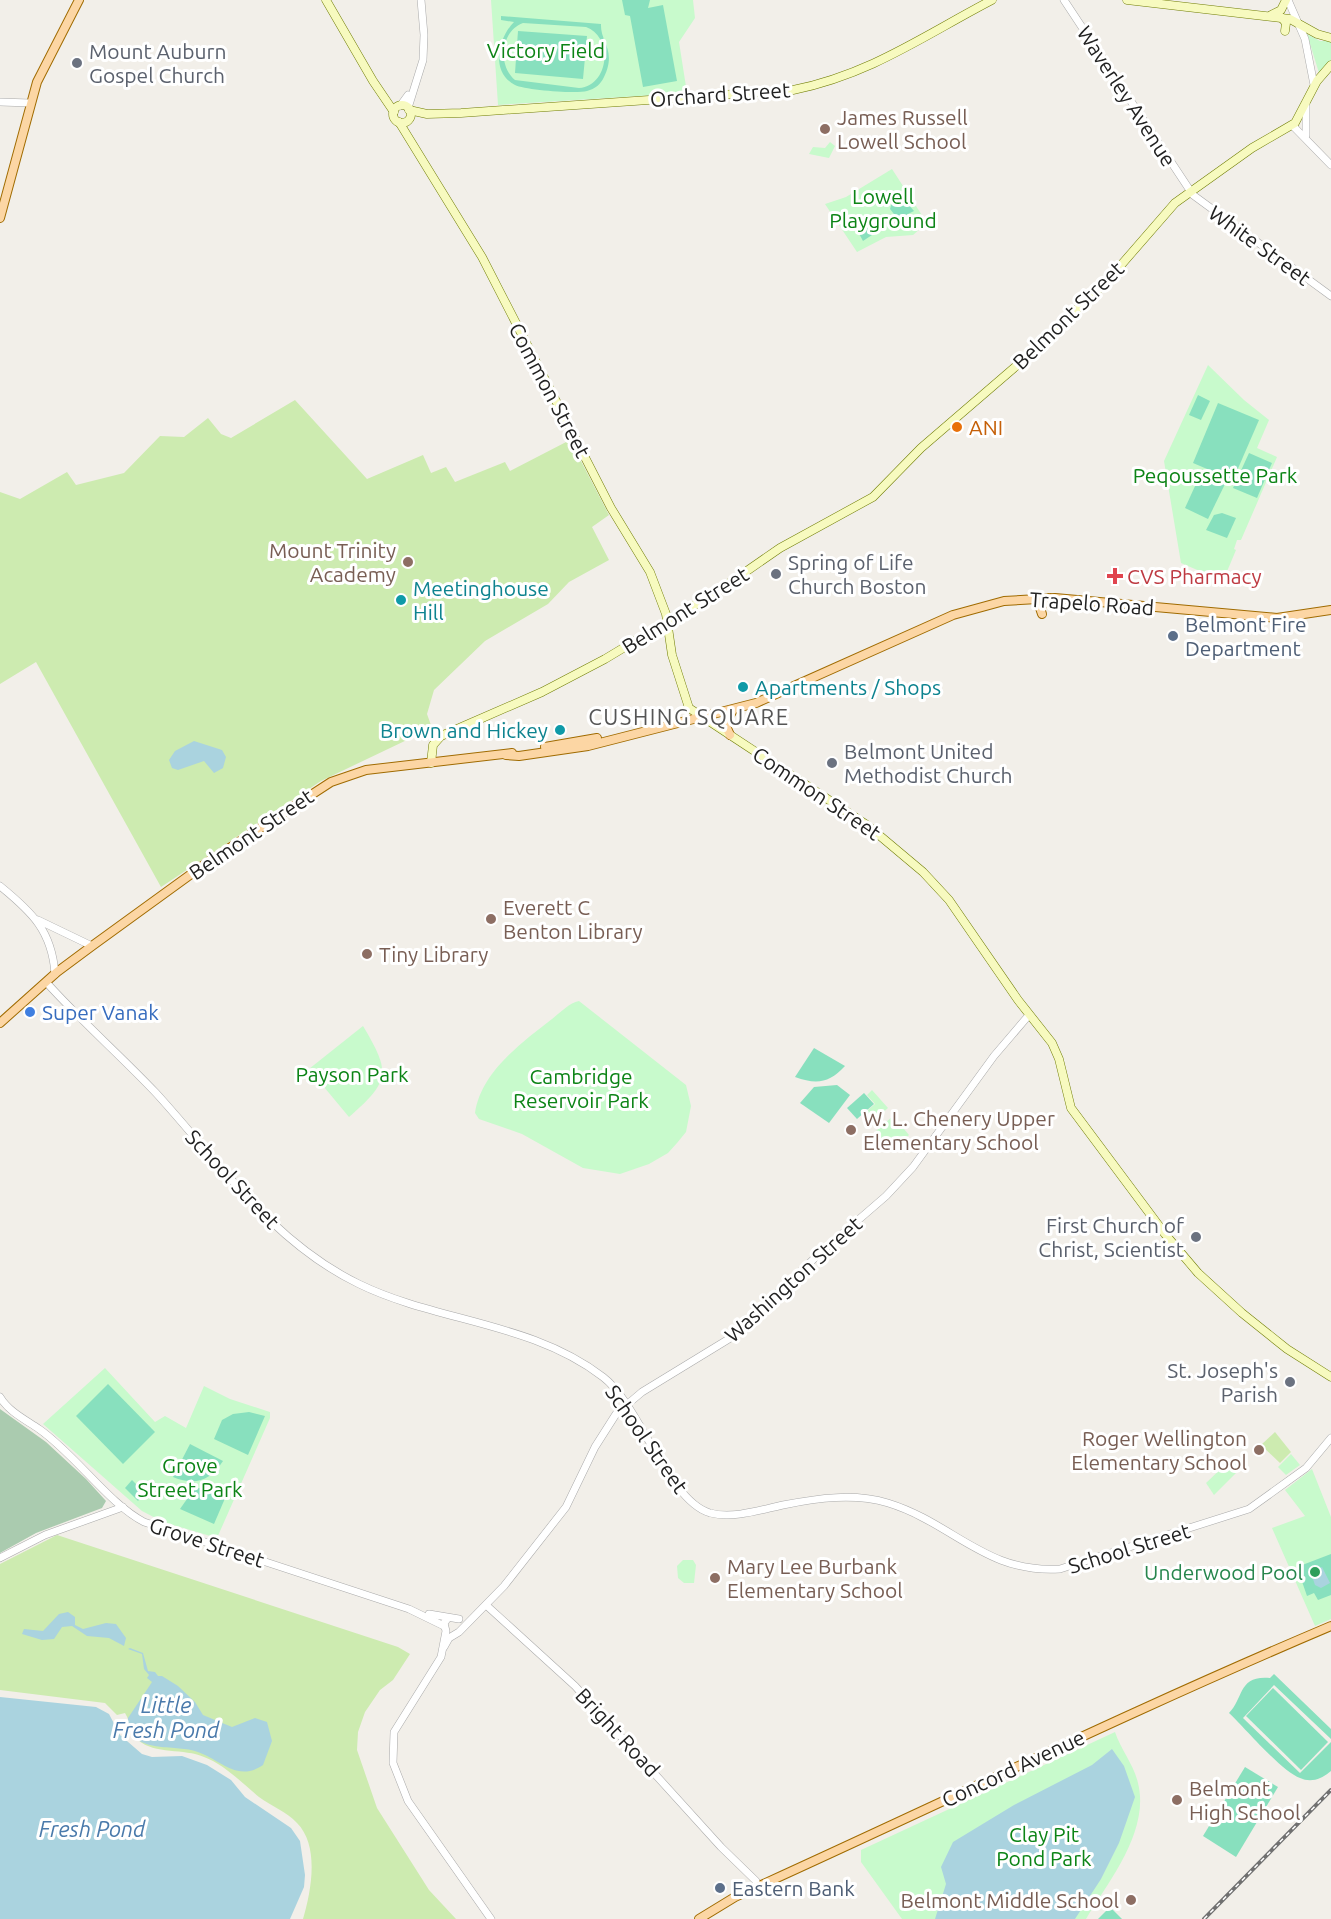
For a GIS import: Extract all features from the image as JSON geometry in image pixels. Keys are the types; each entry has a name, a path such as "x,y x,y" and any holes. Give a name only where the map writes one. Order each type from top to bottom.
{"main road":[{"path":"0,218 30,103 45,64 80,0"},
{"path":"326,0 383,96 402,108 408,120 407,138"},
{"name":"Orchard Street","path":"399,122 427,114 793,90 835,79 888,59 992,0"},
{"path":"1127,0 1281,17 1298,22 1317,34 1331,38"},
{"path":"1269,16 1281,10 1287,0"},
{"path":"1281,17 1286,23 1285,31"},
{"path":"1294,123 1314,85 1331,65"},
{"name":"Orchard Street","path":"402,108 427,114"},
{"name":"Common Street","path":"402,108 394,117 488,269 611,508 650,572 667,623 672,655 686,703 690,709 872,828 923,872 949,900 1056,1051 1068,1102 1164,1234 1198,1273 1242,1313 1287,1350 1331,1377"},
{"name":"Belmont Street","path":"0,1023 55,974 92,946 205,864 331,782 366,770 431,763 433,745 441,736 560,684 667,623 775,551 827,524 881,491 921,448 1022,361 1108,280 1162,215 1252,148 1294,123"},
{"path":"1042,614 1040,608 1049,598"},
{"name":"Trapelo Road","path":"431,763 506,755 651,725 662,726 734,709 798,687 969,609 1016,599 1049,598 1261,618 1300,616 1331,610"},
{"path":"730,735 725,722 734,709"},
{"name":"Concord Avenue","path":"1023,1766 1203,1680 1331,1626"},
{"name":"Concord Avenue","path":"699,1919 1023,1766 1331,1632"},
{"name":"Concord Avenue","path":"708,1919 736,1900"}],"street":[{"path":"402,108 413,88 424,51 421,0"},
{"name":"Waverley Avenue","path":"1064,0 1190,192"},
{"path":"1287,0 1307,47 1314,85"},
{"path":"0,102 30,103"},
{"path":"1304,136 1306,104"},
{"path":"1294,123 1331,165"},
{"path":"1278,133 1304,136"},
{"name":"White Street","path":"1190,192 1331,296"},
{"path":"0,886 36,918 92,946"},
{"path":"36,918 53,952 55,974"},
{"name":"School Street","path":"46,982 88,1028 155,1092 248,1201 312,1254 344,1276 385,1295 530,1338 562,1352 610,1382 680,1488 690,1501 704,1510 729,1515 827,1498 873,1499 906,1509 1005,1564 1047,1570 1093,1561 1249,1509 1306,1468 1331,1438"},
{"name":"Washington Street","path":"444,1647 453,1634 483,1608 566,1507 602,1434 626,1404 732,1337 820,1253 894,1188 913,1167 994,1056 1029,1015"},
{"name":"Grove Street","path":"0,1397 10,1409 56,1443 140,1520 418,1612 459,1619"},
{"path":"0,1558 45,1535 123,1506"},
{"name":"Washington Street","path":"459,1619 483,1608"},
{"name":"Bright Road","path":"483,1608 574,1686 741,1868 750,1884 759,1890"},
{"name":"Grove Street","path":"418,1612 453,1634"},
{"path":"448,1618 441,1657 394,1732 393,1763 408,1802 491,1919"},
{"path":"459,1619 461,1627"}],"green space":[{"name":"Victory Field","path":"491,0 693,0 695,18 679,42 687,93 498,105"},
{"path":"622,0 650,0 648,8 663,5 677,81 643,87 630,16 625,15"},
{"path":"501,16 601,24 609,60 603,80 595,88 581,92 539,90 515,85 507,79 499,64 504,37 514,22 501,20","holes":["523,23 586,27 595,32 604,50 602,70 597,79 589,85 579,88 515,80 509,74 504,49 510,33 516,27"]},
{"path":"518,31 587,36 583,79 515,73"},
{"path":"1307,34 1320,41 1331,41 1331,60 1319,73"},
{"path":"830,142 835,146 829,158 809,154 813,147 825,148"},
{"name":"Lowell Playground","path":"892,169 927,223 913,235 886,237 857,252 825,204 846,197"},
{"path":"903,198 914,211 898,219 890,209 892,202"},
{"path":"864,220 872,235 863,241 855,226"},
{"name":"Peqoussette Park","path":"1208,365 1244,400 1269,420 1257,448 1277,457 1241,540 1237,540 1234,549 1236,550 1223,581 1181,563 1164,461"},
{"path":"1198,395 1210,401 1201,420 1189,415"},
{"path":"295,400 367,479 423,455 431,473 446,467 455,482 505,462 510,471 570,440 609,515 592,527 609,560 569,582 548,604 485,641 434,690 427,714 432,728 321,781 161,887 36,662 0,684 0,492 20,499 67,472 76,485 124,473 160,436 184,437 208,418 221,434 231,438"},
{"path":"1218,403 1259,420 1233,480 1193,463"},
{"path":"1249,453 1272,463 1257,498 1233,488"},
{"path":"1201,473 1225,484 1208,519 1185,508"},
{"path":"1222,513 1236,518 1227,538 1206,530 1214,515"},
{"name":"Cambridge Reservoir Park","path":"579,1001 686,1085 691,1106 686,1132 668,1153 649,1164 620,1174 583,1168 522,1134 479,1119 475,1113 485,1084 504,1060 565,1008"},
{"name":"Payson Park","path":"363,1026 378,1055 382,1066 382,1076 372,1094 349,1117 309,1069"},
{"path":"814,1048 845,1066 834,1076 822,1081 816,1082 795,1077"},
{"path":"837,1085 850,1095 829,1123 800,1103 814,1087"},
{"path":"872,1090 888,1108 870,1124 862,1115 875,1104 867,1095"},
{"path":"864,1093 874,1104 857,1119 847,1108"},
{"path":"893,1116 909,1135 892,1151 875,1132"},
{"name":"Grove Street Park","path":"105,1368 155,1422 165,1416 186,1428 204,1386 230,1399 270,1412 270,1418 217,1538 163,1522 142,1511 43,1424"},
{"path":"108,1384 155,1432 123,1464 76,1416"},
{"path":"0,1409 46,1442 106,1501 102,1508 36,1533 0,1553"},
{"path":"249,1412 265,1416 248,1455 214,1439 222,1420 233,1414"},
{"path":"1275,1432 1291,1452 1280,1463 1261,1445"},
{"path":"190,1444 223,1461 213,1473 201,1480 188,1481 173,1477"},
{"path":"1291,1454 1300,1465 1286,1475 1278,1467"},
{"path":"1228,1462 1238,1471 1214,1495 1206,1483"},
{"path":"1312,1469 1331,1517 1331,1619 1315,1626 1272,1528 1305,1516 1285,1490"},
{"path":"132,1480 145,1493 138,1501 125,1488"},
{"path":"216,1485 229,1489 214,1524 180,1509 194,1489"},
{"path":"57,1535 398,1647 410,1654 393,1680 380,1690 365,1712 358,1732 357,1750 377,1808 429,1890 456,1919 303,1919 311,1883 311,1856 304,1833 289,1816 259,1797 212,1760 196,1754 161,1750 145,1745 133,1734 125,1713 117,1715 105,1703 0,1690 0,1564"},
{"name":"Underwood Pool","path":"1331,1554 1331,1595 1318,1600 1314,1593 1307,1596 1297,1567"},
{"path":"683,1560 693,1560 696,1565 694,1583 684,1583 678,1578 677,1566"},
{"path":"1274,1674 1331,1729 1331,1739 1274,1685 1243,1718 1300,1773 1331,1742 1331,1771 1320,1778 1308,1780 1292,1774 1229,1713 1247,1684 1252,1680 1270,1678"},
{"path":"1273,1688 1328,1742 1301,1770 1246,1716"},
{"name":"Clay Pit Pond Park","path":"1115,1732 1138,1783 1140,1801 1138,1819 1125,1855 1086,1919 902,1919 861,1862 861,1850"},
{"path":"1245,1767 1278,1787 1236,1857 1203,1836"},
{"path":"1110,1907 1122,1919 1098,1919"}],"water":[{"path":"194,741 222,750 226,757 223,768 214,773 204,761 178,770 172,768 169,760 175,751"},
{"path":"1322,1567 1330,1583 1321,1588 1315,1585 1312,1576"},
{"path":"68,1612 75,1617 75,1625 83,1629 106,1623 116,1624 126,1638 124,1646 109,1638 87,1636 72,1626 62,1627 54,1639 42,1640 22,1634 24,1629 43,1631 59,1614"},
{"name":"Little Fresh Pond","path":"128,1649 143,1653 148,1671 155,1672 158,1676 178,1686 195,1702 203,1715 232,1727 255,1718 267,1722 272,1741 263,1765 244,1772 227,1767 201,1753 151,1745 135,1737 130,1729 128,1718 152,1682 147,1678 149,1675 144,1669 142,1654"},
{"name":"Fresh Pond","path":"0,1697 96,1707 109,1714 120,1735 142,1754 152,1757 182,1756 207,1765 231,1780 245,1797 291,1828 300,1841 305,1875 304,1887 290,1919 0,1919"},
{"name":"Clay Pit Pond Park","path":"1112,1749 1124,1766 1135,1797 1119,1843 1101,1879 1075,1919 935,1919 946,1884 941,1867 953,1842 1014,1805 1092,1765"}],"railway":[{"path":"1204,1919 1331,1790"}],"place":[{"name":"Mount Auburn Gospel Church","path":"77,63"},
{"name":"James Russell Lowell School","path":"825,129"},
{"name":"ANI","path":"957,427"},
{"name":"Mount Trinity Academy","path":"408,562"},
{"name":"Spring of Life Church Boston","path":"776,574"},
{"name":"CVS Pharmacy","path":"1115,576"},
{"name":"Meetinghouse Hill","path":"401,600"},
{"name":"Belmont Fire Department","path":"1173,636"},
{"name":"Apartments / Shops","path":"743,687"},
{"name":"Brown and Hickey","path":"560,730"},
{"name":"Belmont United Methodist Church","path":"832,763"},
{"name":"Everett C Benton Library","path":"491,919"},
{"name":"Tiny Library","path":"367,954"},
{"name":"Super Vanak","path":"30,1012"},
{"name":"W. L. Chenery Upper Elementary School","path":"851,1130"},
{"name":"First Church of Christ, Scientist","path":"1196,1237"},
{"name":"St. Joseph's Parish","path":"1290,1382"},
{"name":"Roger Wellington Elementary School","path":"1259,1450"},
{"name":"Underwood Pool","path":"1315,1572"},
{"name":"Mary Lee Burbank Elementary School","path":"715,1578"},
{"name":"Belmont High School","path":"1177,1800"},
{"name":"Eastern Bank","path":"720,1888"},
{"name":"Belmont Middle School","path":"1131,1900"}],"district":[{"name":"CUSHING SQUARE","path":"689,716"}]}
